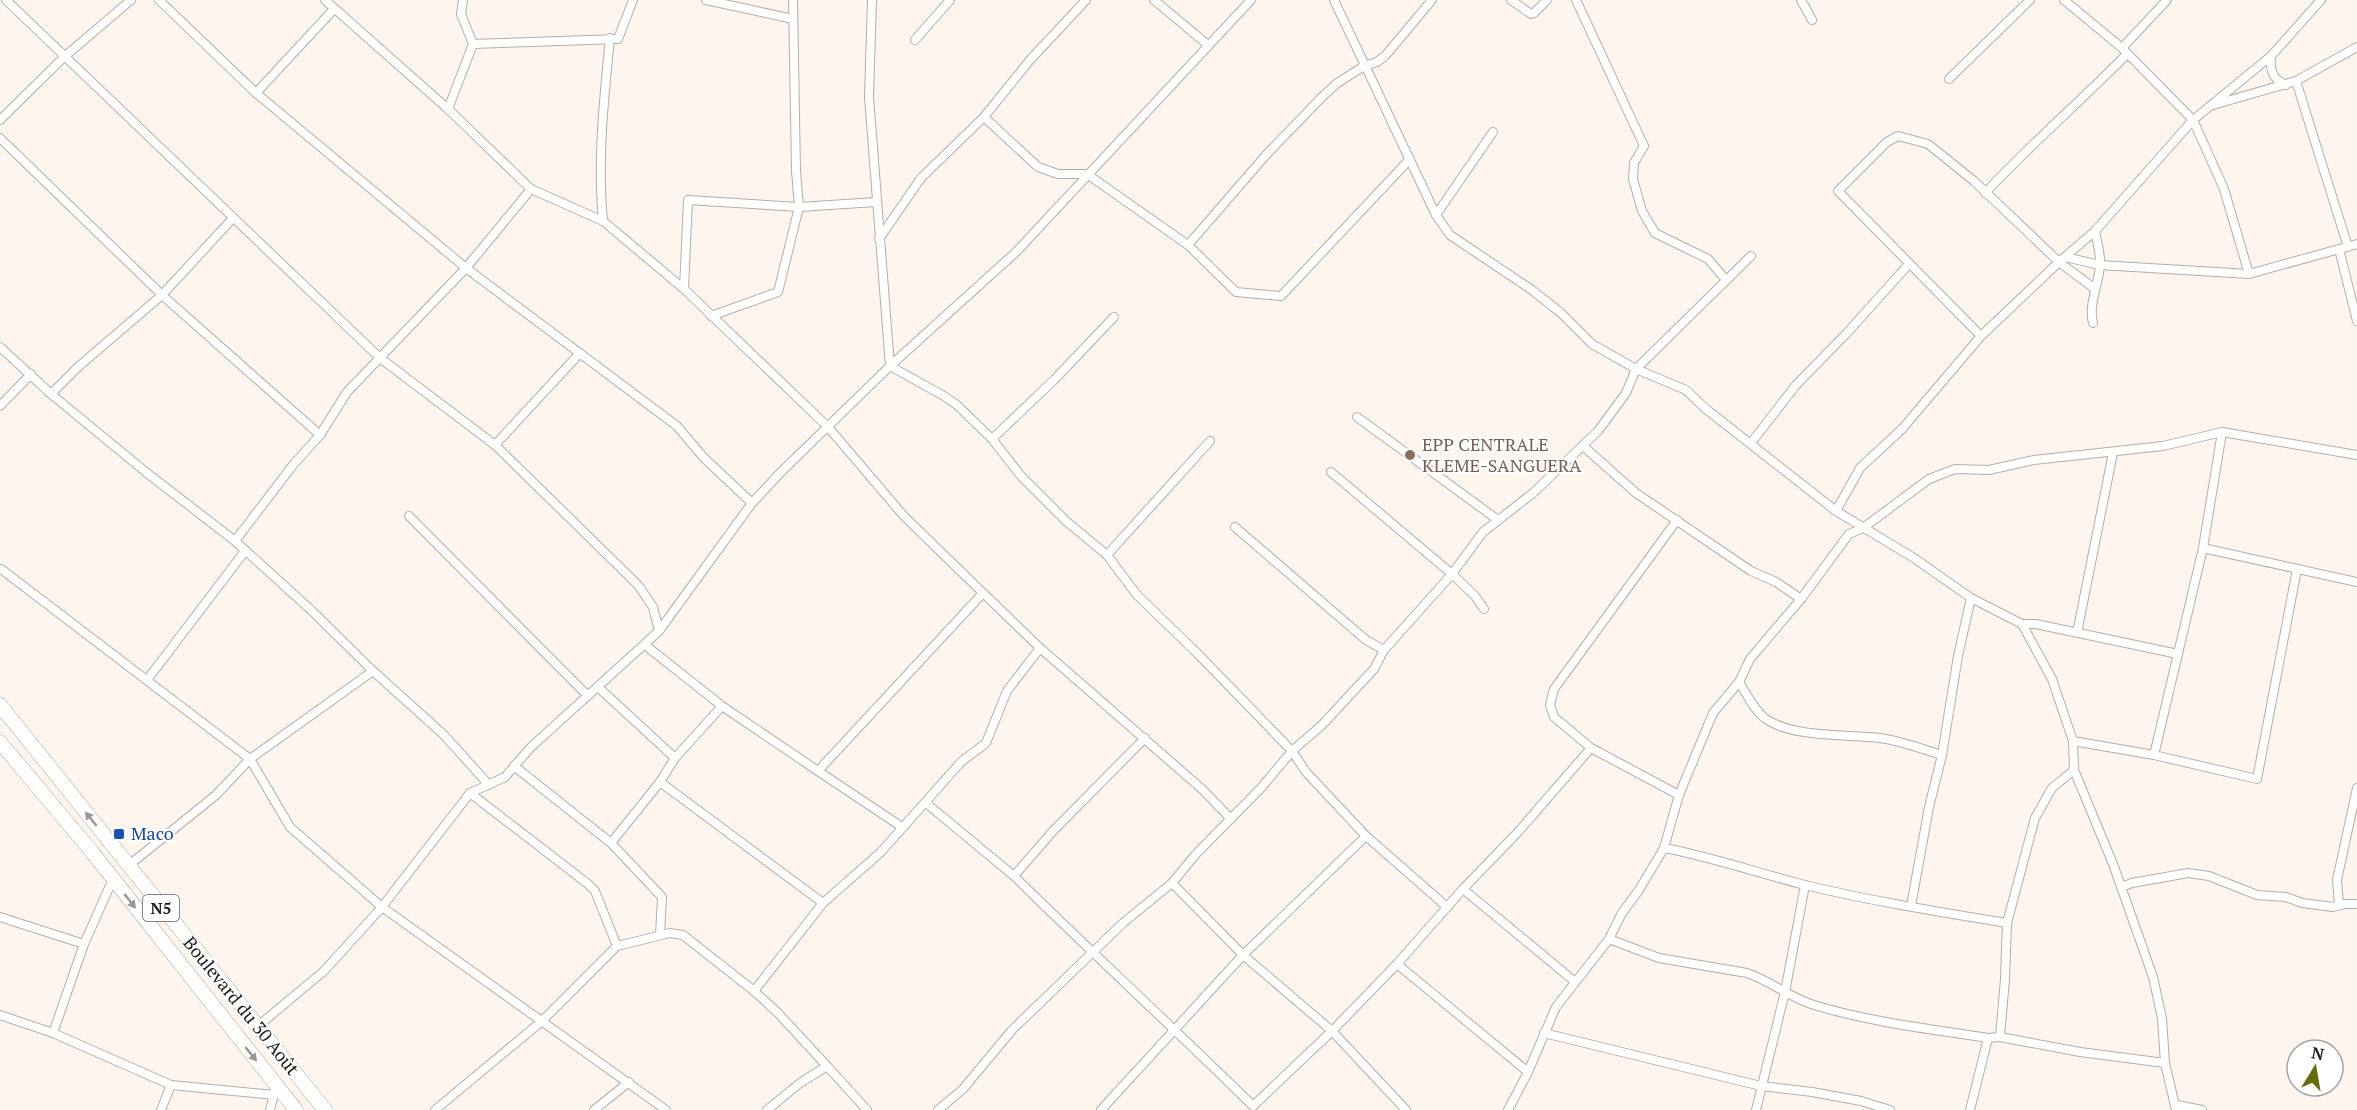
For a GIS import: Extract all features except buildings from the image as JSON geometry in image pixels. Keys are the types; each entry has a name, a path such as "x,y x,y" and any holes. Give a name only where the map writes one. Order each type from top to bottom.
{"highway":[{"name":"Boulevard du 30 Août","path":"0,705 325,1110"},
{"name":"Boulevard du 30 Août","path":"0,742 113,879 275,1090 296,1110"}],"street":[{"path":"6,0 380,358 495,446 638,585 653,607 659,631"},
{"path":"0,120 64,57 131,0"},
{"path":"159,0 256,93 466,268 677,426 704,458 752,503"},
{"path":"325,0 448,109 531,189 603,221 684,290 828,427 903,515 982,593 1040,648 1202,789 1231,819"},
{"path":"448,109 473,44 461,14 463,0"},
{"path":"473,44 618,39 633,0"},
{"path":"706,0 793,19"},
{"path":"711,316 778,292 798,207 793,0"},
{"path":"872,0 869,97 890,366"},
{"path":"915,40 950,0"},
{"path":"879,239 921,178 984,117 1030,60 1086,0"},
{"path":"1154,0 1208,45"},
{"path":"258,1026 324,971 382,907 470,793 501,780 587,695 659,631 752,503 890,366 1016,252 1251,0"},
{"path":"1334,0 1436,215 1450,235 1532,290 1561,313 1592,344 1636,369 1686,390 1706,409 1836,511 1914,558 1971,598 2022,624 2178,654"},
{"path":"1188,245 1266,154 1313,106 1336,84 1385,56 1432,0"},
{"path":"1511,0 1530,14 1547,0"},
{"path":"1576,0 1644,146 1634,163 1632,179 1642,211 1655,233 1708,259 1726,280"},
{"path":"1801,0 1812,20"},
{"path":"1949,80 2031,0"},
{"path":"2064,0 2125,51 2193,120 2224,189 2249,274"},
{"path":"1985,193 2025,151 2082,100 2167,0"},
{"path":"1836,511 1860,468 1902,429 1981,336 2095,231 2193,120 2271,56 2321,0"},
{"path":"256,93 334,9"},
{"path":"603,221 600,195 601,136 610,38"},
{"path":"2210,106 2296,81 2357,47"},
{"path":"2271,56 2270,70 2278,82 2286,85"},
{"path":"2296,81 2348,247 2357,321"},
{"path":"984,117 1038,167 1058,174 1087,174 1188,245 1236,292 1281,296 1410,159"},
{"path":"1436,215 1493,132"},
{"path":"1981,336 1838,191 1887,142 1898,136 1928,144 2095,289"},
{"path":"0,138 162,295 320,435"},
{"path":"235,541 293,465 320,435 347,392 466,268 531,189"},
{"path":"684,290 688,200 798,207 876,202"},
{"path":"51,394 78,367 162,295 233,218"},
{"path":"2093,323 2095,289 2100,265 2095,231"},
{"path":"2062,260 2100,265 2249,274 2348,247"},
{"path":"938,1110 963,1089 1012,1030 1124,923 1172,883 1292,751 1322,725 1374,669 1384,650 1452,574 1483,532 1533,493 1598,431 1626,393 1636,369 1751,256"},
{"path":"1751,443 1796,385 1909,264"},
{"path":"992,439 1054,380 1114,317"},
{"path":"0,347 51,394 147,473 235,541 444,735 489,785"},
{"path":"495,446 580,353"},
{"path":"890,366 944,396 992,439 1021,476 1066,521 1107,555 1137,595 1292,751 1306,772 1366,836 1447,907"},
{"path":"0,406 31,374"},
{"path":"1357,417 1498,520"},
{"path":"2154,755 2203,548 2222,432"},
{"path":"1508,1110 1528,1072 1556,1007 1609,939 1622,913 1664,848 1679,795 1713,713 1739,682 1750,659 1801,598 1848,534 1863,528 1913,489 1945,471 1955,469 1989,470 2034,460 2113,453 2163,446 2222,432 2357,455"},
{"path":"1107,555 1210,441"},
{"path":"1583,446 1636,493 1751,571 1776,582 1801,598"},
{"path":"2077,633 2113,453"},
{"path":"1330,472 1452,574 1475,596 1484,609"},
{"path":"410,516 587,695"},
{"path":"1677,520 1554,689 1550,705 1554,717 1591,748 1679,795"},
{"path":"1235,527 1366,640 1384,650"},
{"path":"2203,548 2357,582"},
{"path":"147,680 245,551"},
{"path":"1,569 250,759 290,827 382,907 666,1110"},
{"path":"2073,741 2154,755 2257,779 2297,569"},
{"path":"818,771 982,593"},
{"path":"1911,906 1971,598"},
{"path":"2022,624 2052,679 2073,741 2074,770 2121,887 2152,977 2162,1018 2166,1063 2176,1108 2202,1110"},
{"path":"645,645 722,706 902,827"},
{"path":"754,991 823,903 881,852 960,762 986,743 1006,691 1040,648"},
{"path":"128,866 216,795 250,759 373,671"},
{"path":"1739,682 1763,717 1773,723 1806,731 1881,738 1942,755"},
{"path":"598,687 675,758"},
{"path":"611,843 660,782 675,758 722,706"},
{"path":"1014,876 1053,831 1145,738"},
{"path":"926,803 1014,876 1092,954 1174,1028 1253,1109 1397,964 1463,889 1518,832 1591,748"},
{"path":"514,766 611,843 662,897 660,935"},
{"path":"2000,1037 2006,979 2007,923 2035,818 2052,788 2074,770"},
{"path":"660,782 823,903"},
{"path":"2339,905 2337,880 2357,788"},
{"path":"470,793 595,891 617,946"},
{"path":"1101,1110 1243,955 1366,836"},
{"path":"1664,848 1805,885 2007,923"},
{"path":"2121,887 2179,874 2198,873 2257,895 2286,897 2302,903 2332,907 2357,904"},
{"path":"53,1033 84,944 113,879"},
{"path":"1172,883 1243,955 1332,1031 1406,1110"},
{"path":"1756,1110 1785,992 1805,885"},
{"path":"1463,889 1574,981"},
{"path":"0,917 84,944"},
{"path":"435,1110 542,1021 617,946 670,933 683,935 754,991 777,1012 867,1110"},
{"path":"1609,939 1659,958 1747,973 1760,977 1813,1005 1882,1021 2166,1063"},
{"path":"1397,964 1528,1072"},
{"path":"0,1015 53,1033 171,1084 275,1090 270,1110"},
{"path":"1544,1033 1761,1086 1861,1101 1890,1110"},
{"path":"1970,1110 1988,1038"},
{"path":"767,1110 800,1083 827,1066"},
{"path":"594,1110 629,1082"},
{"path":"161,1110 171,1084"}],"place":[{"name":"EPP CENTRALE KLEME-SANGUERA","path":"1410,455"},
{"name":"Maco","path":"119,834"}]}
